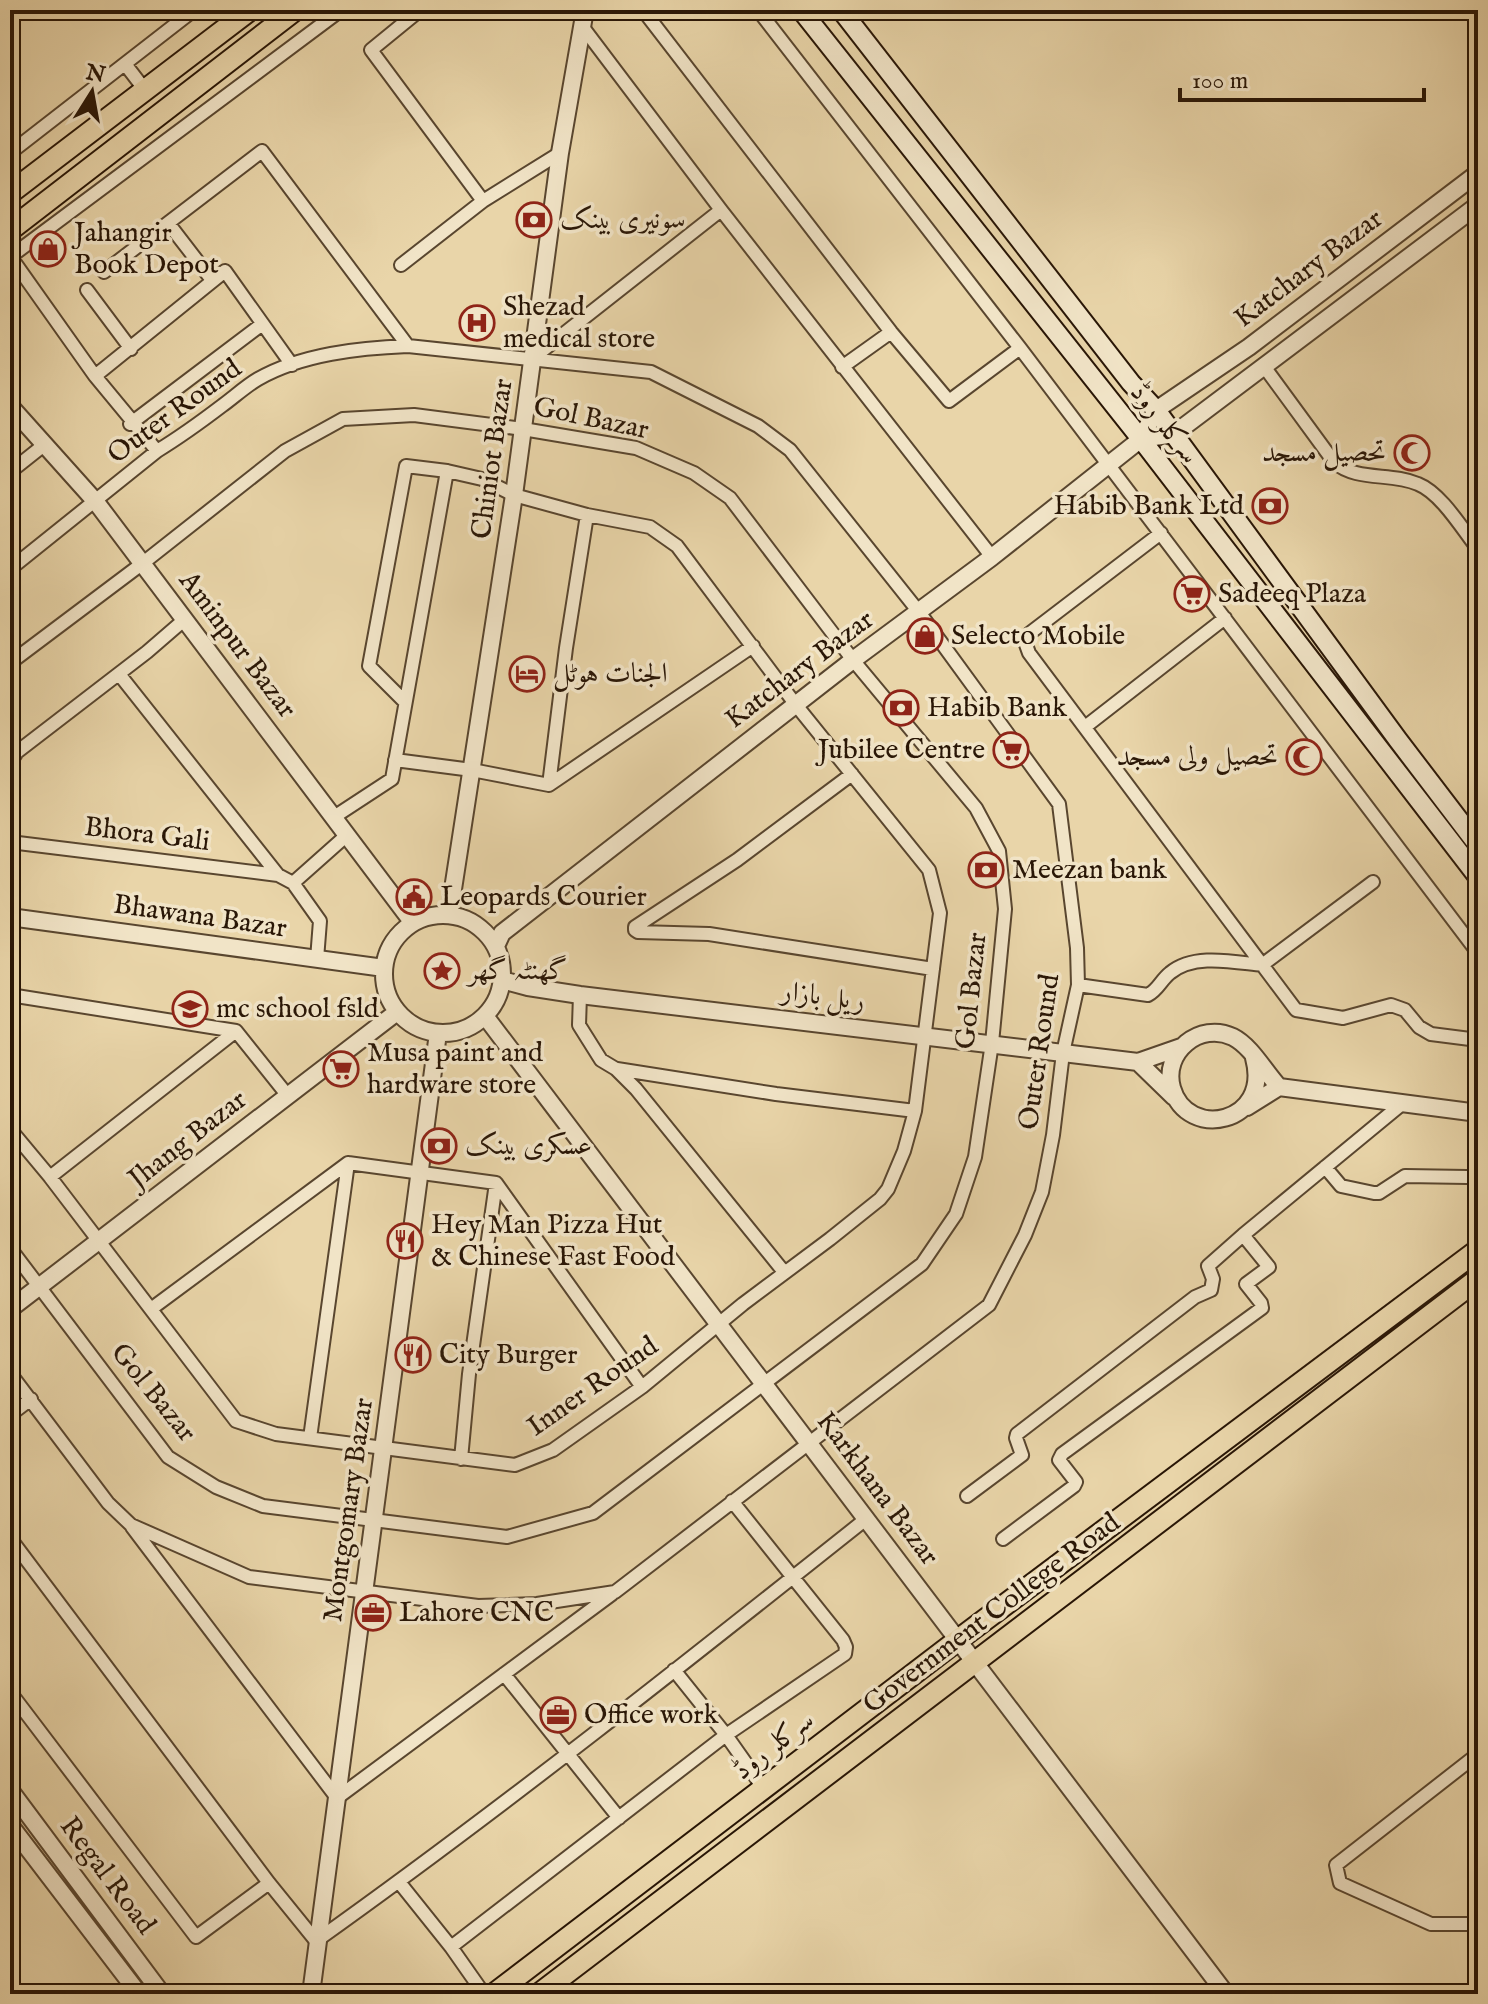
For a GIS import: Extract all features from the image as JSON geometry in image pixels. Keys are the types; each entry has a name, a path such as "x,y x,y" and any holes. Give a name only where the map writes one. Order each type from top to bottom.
{"main road":[{"path":"10,193 250,10"},
{"path":"10,230 295,10"},
{"name":"سرکلر روڈ","path":"801,10 1141,439 1478,877"},
{"name":"سرکلر روڈ","path":"841,10 1131,383 1156,410 1398,740 1471,823 1478,845"},
{"path":"1367,1364 1354,1343 1478,1250"},
{"name":"Government College Road","path":"539,1994 560,1987 975,1663 1478,1279"},
{"name":"سرکلر روڈ","path":"494,1994 1354,1343"}],"street":[{"path":"10,153 194,10"},
{"path":"157,451 95,376 10,257 341,10"},
{"path":"420,10 371,50 483,201"},
{"path":"643,10 891,332 949,401 1020,348"},
{"path":"758,10 1020,348 1478,953"},
{"path":"584,18 721,210 992,557"},
{"name":"Chiniot Bazar","path":"449,915 514,495 560,153 584,18"},
{"path":"125,64 145,90"},
{"path":"104,272 262,151 408,346"},
{"path":"401,265 483,201 560,153"},
{"name":"Katchary Bazar","path":"496,946 502,933 1141,439 1156,410 1249,347 1478,173"},
{"name":"Katchary Bazar","path":"1141,439 1174,434 1478,205"},
{"path":"533,358 721,210"},
{"path":"168,223 212,280"},
{"path":"95,376 225,271 292,365"},
{"path":"87,290 131,349"},
{"path":"131,423 261,325"},
{"path":"842,367 891,332"},
{"name":"Outer Round","path":"10,569 157,451 257,379 292,365 376,347 408,346 651,372 758,426 790,450 919,612 1059,804 1077,948 1078,985 1063,1053 1042,1192 1025,1235 989,1305 615,1592 537,1604 478,1606 249,1577 131,1525 108,1503 10,1373"},
{"path":"1263,365 1343,470 1416,482 1431,490 1478,549"},
{"name":"Aminpur Bazar","path":"10,406 96,502 413,923"},
{"name":"Gol Bazar","path":"10,663 285,451 343,419 414,415 636,448 694,473 730,498 853,660 976,808 999,851 1005,909 992,1043 975,1157 956,1214 922,1264 593,1513 507,1537 263,1506 216,1487 168,1457 10,1248"},
{"path":"10,472 44,445"},
{"name":"Inner Round","path":"10,1129 236,1421 276,1434 515,1465 553,1450 642,1387 718,1323 830,1239 888,1189 904,1151 915,1111 940,913 929,870 796,705 677,546 650,527 587,515 514,495 482,479 406,466 369,666 404,701"},
{"path":"334,817 392,779 447,471"},
{"path":"549,785 587,515"},
{"path":"1161,533 1030,633 1025,642 1029,653 1296,1010 1343,1018 1391,1005 1405,1010 1419,1027 1431,1034 1478,1040"},
{"path":"1085,727 1225,618"},
{"path":"10,763 17,752 184,620"},
{"path":"395,760 472,770 549,785 753,646"},
{"path":"119,674 278,875 293,883 320,921 317,959"},
{"path":"852,774 737,860 635,927 635,930 709,934 933,969"},
{"path":"293,883 347,835"},
{"name":"Bhora Gali","path":"10,842 278,875"},
{"path":"1078,985 1148,995 1153,994 1169,973 1187,963 1207,960 1262,965 1373,882"},
{"path":"449,915 468,920 484,931 496,946 502,980 499,995 485,1016 468,1028 438,1033 422,1029 397,1012 389,999 384,968 393,942 413,923 430,916 449,915"},
{"name":"Bhawana Bazar","path":"10,917 384,968"},
{"name":"ریل بازار","path":"502,980 580,995 1138,1062 1181,1047 1192,1038 1206,1033 1220,1033 1234,1037 1246,1046 1279,1087"},
{"path":"10,995 236,1031 288,1096"},
{"path":"580,995 579,1025 601,1060 616,1069 636,1089 784,1272"},
{"name":"Jhang Bazar","path":"10,1309 397,1012"},
{"name":"Karkhana Bazar","path":"485,1016 1226,1994"},
{"path":"50,1177 236,1031"},
{"name":"Montgomary Bazar","path":"311,1994 438,1033"},
{"path":"1177,1100 1170,1073 1181,1047"},
{"path":"1241,1110 1251,1099 1256,1086 1258,1072 1254,1058"},
{"path":"1138,1062 1187,1110 1200,1117 1228,1117 1279,1087 1478,1113"},
{"path":"616,1069 776,1094 915,1111"},
{"path":"967,1496 1022,1455 1017,1434 1195,1297 1211,1290 1213,1279 1208,1266 1403,1103"},
{"path":"310,1438 348,1163"},
{"path":"151,1309 348,1163 496,1183 642,1387"},
{"path":"1325,1167 1341,1186 1374,1193 1379,1193 1405,1176 1467,1177"},
{"path":"461,1459 469,1374 496,1183"},
{"path":"1003,1539 1074,1486 1076,1482 1059,1460 1062,1454 1262,1308 1246,1284 1269,1267 1243,1235"},
{"path":"10,1415 31,1399"},
{"path":"451,1947 726,1735 845,1654 843,1640 732,1501"},
{"path":"10,1538 316,1941 399,1882 866,1519"},
{"path":"131,1525 337,1798 615,1592"},
{"path":"674,1670 764,1789"},
{"path":"504,1674 619,1818"},
{"path":"10,1692 196,1937 269,1883"},
{"path":"1478,1754 1336,1865 1340,1883 1431,1924 1478,1924"},
{"name":"Regal Road","path":"10,1790 162,1994"},
{"name":"Regal Road","path":"10,1825 139,1994"},
{"path":"399,1882 484,1994"}],"place":[{"name":"سونیری بینک","path":"534,220"},
{"name":"Jahangir Book Depot","path":"48,249"},
{"name":"Shezad medical store","path":"477,323"},
{"name":"تحصیل مسجد","path":"1412,453"},
{"name":"Habib Bank Ltd","path":"1270,506"},
{"name":"Sadeeq Plaza","path":"1192,594"},
{"name":"Selecto Mobile","path":"925,636"},
{"name":"الجنات ہوٹل","path":"527,674"},
{"name":"Habib Bank","path":"901,708"},
{"name":"Jubilee Centre","path":"1011,750"},
{"name":"تحصیل ولی مسجد","path":"1304,757"},
{"name":"Meezan bank","path":"986,870"},
{"name":"Leopards Courier","path":"414,897"},
{"name":"گھنٹہ گھر","path":"442,971"},
{"name":"mc school fsld","path":"190,1009"},
{"name":"Musa paint and hardware store","path":"341,1069"},
{"name":"عسکری بینک","path":"439,1146"},
{"name":"Hey Man Pizza Hut & Chinese Fast Food","path":"405,1241"},
{"name":"City Burger","path":"413,1355"},
{"name":"Lahore CNC","path":"373,1613"},
{"name":"Office work","path":"558,1715"}]}
